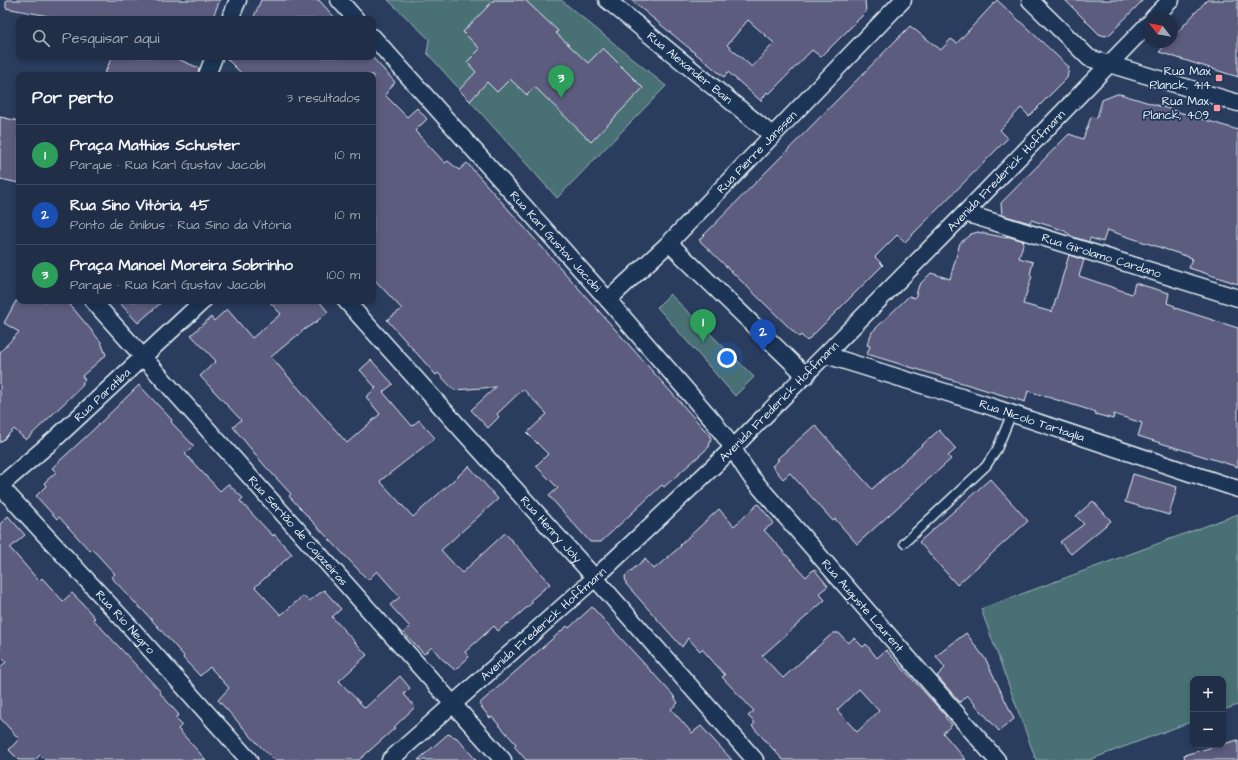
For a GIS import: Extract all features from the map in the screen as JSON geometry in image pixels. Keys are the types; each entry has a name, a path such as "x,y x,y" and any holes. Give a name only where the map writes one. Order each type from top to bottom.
{"street":[{"path":"231,16 238,0"},
{"path":"340,0 353,16"},
{"name":"Rua Alexander Bain","path":"607,0 772,135"},
{"path":"1030,0 1089,58 1238,103"},
{"path":"1159,12 1171,0"},
{"name":"Rua Pierre Janssen","path":"608,300 669,243 899,1"},
{"name":"Avenida Frederick Hoffmann","path":"390,760 595,578 733,448 806,376 1142,30"},
{"name":"Rua Karl Gustav Jacobi","path":"376,40 608,300 714,422 733,448"},
{"path":"208,72 213,60"},
{"name":"Rua Girolamo Cardano","path":"965,213 1238,298"},
{"path":"669,243 806,376"},
{"name":"Rua Sertão de Cajazeiras","path":"96,304 503,760"},
{"name":"Rua Paratiba","path":"0,486 56,438 200,304"},
{"name":"Rua Henry Joly","path":"349,304 595,578 755,760"},
{"name":"Rua Nicolo Tartaglia","path":"826,355 1012,413 1238,489"},
{"name":"Rua Auguste Laurent","path":"733,448 751,477 998,760"},
{"name":"Rua Rio Negro","path":"0,486 132,629 249,760"}],"lane":[{"path":"904,543 986,466 997,449 1012,413"}],"green space":[{"path":"388,0 561,0 666,86 557,198 427,53 429,39"},
{"path":"670,294 754,377 735,396 657,307"},
{"path":"1238,514 1238,705 1226,709 1226,676 1190,676 1190,722 1089,760 1036,760 981,609"}],"building":[{"path":"6,0 220,0 213,16 48,16 6,8"},
{"path":"261,0 319,0 333,16 254,16"},
{"path":"494,0 525,0 558,31 556,33 588,63 603,48 643,88 591,142 535,87 527,95 510,79 497,92 487,82 470,101 459,90 476,72 467,62 480,49 463,32"},
{"path":"631,0 865,0 866,12 821,57 812,50 769,94 767,92 761,101 728,72 724,77","holes":["748,20 774,43 752,67 727,45"]},
{"path":"997,0 1069,67 1067,78 1029,116 1021,108 1000,130 1008,138 905,242 897,235 875,257 883,265 807,341 801,335 799,337 699,240 910,26 941,50 951,39 957,43"},
{"path":"1065,0 1143,0 1110,34 1105,36 1099,34"},
{"path":"1207,0 1238,0 1238,77 1159,52 1163,48 1178,48 1178,31"},
{"path":"111,60 180,60 199,68 198,72 105,72"},
{"path":"228,60 375,60 395,82 385,95 407,117 417,108 427,119 415,131 445,163 448,161 459,170 467,163 711,437 709,447 664,487 662,485 601,542 590,542 549,496 558,488 536,466 548,454 527,433 547,414 523,389 497,414 499,417 488,428 471,410 496,387 454,390 438,373 436,375 387,320 402,309 376,281 376,72 240,72"},
{"path":"1117,94 1238,130 1238,284 1189,268 1192,258 1107,230 1103,242 1090,238 1089,242 1073,237 1063,230 1031,220 1030,223 1002,215 1001,203 1069,134 1083,139 1091,117 1097,118 1102,100"},
{"path":"0,117 16,120 16,182 0,179"},
{"path":"978,232 1007,238 1006,236 1024,241 1019,258 1033,262 1030,275 1032,276 1023,304 1052,312 1069,255 1084,260 1079,276 1132,294 1135,283 1169,293 1167,303 1175,306 1175,308 1238,328 1238,467 1138,436 1142,423 1114,414 1113,419 1095,414 1096,412 1028,391 1025,402 867,354 870,346 867,345 872,332 909,296 915,298 919,285 931,273 950,279 960,243 971,234"},
{"path":"16,301 16,304 69,304 101,342 106,355 82,376 85,380 82,383 83,385 26,440 14,429 0,443 0,352 19,332 4,323"},
{"path":"121,304 160,304 138,323"},
{"path":"272,304 321,304 328,312 271,357 347,443 380,414 366,397 376,388 360,370 371,360 393,384 383,392 412,426 419,420 435,438 380,481 413,517 469,466 498,499 441,550 462,573 505,533 550,584 531,600 533,602 508,624 507,623 498,631 494,626 465,652 469,657 455,670 441,658 432,647 424,654 404,633 410,627 390,605 400,597 377,571 368,580 289,496 291,494 265,466 233,427 241,420 200,376 216,361 191,335 211,317 214,321 227,309 252,338 281,314"},
{"path":"139,385 194,446 185,454 220,491 228,484 243,498 240,501 292,554 255,587 281,615 303,596 309,601 324,590 341,609 332,617 367,655 339,681 365,708 400,676 410,688 404,694 415,707 394,727 395,728 359,760 274,760 218,700 229,688 210,667 200,676 141,608 111,577 115,574 92,549 90,551 59,517 57,519 36,496 46,486 44,483 56,472 52,468"},
{"path":"815,425 872,489 939,430 956,449 948,456 951,459 857,544 835,519 833,521 790,473 783,479 772,466 779,460 777,459"},
{"path":"1133,474 1177,487 1169,515 1125,502"},
{"path":"990,479 1028,521 957,585 919,542"},
{"path":"1093,501 1111,521 1071,554 1060,542 1084,524 1076,516"},
{"path":"758,504 774,523 764,530 806,577 814,569 828,586 819,593 825,600 762,656 783,678 833,633 839,633 848,643 854,638 863,647 866,644 877,658 886,650 946,716 945,717 952,725 943,733 966,760 783,760 752,726 755,723 748,716 754,711 722,677 725,675 702,649 700,651 688,638 682,647 626,584 625,576 645,559 654,569 681,546 680,545 719,509 734,526","holes":["859,689 879,711 857,732 837,710"]},
{"path":"8,516 25,535 10,548 39,581 42,578 63,601 72,593 82,603 95,618 93,619 161,692 160,693 179,715 175,718 182,725 178,729 206,760 45,760 40,755 35,760 19,760 9,750 19,739 0,718 0,667 6,662 0,656 0,524"},
{"path":"592,607 673,695 678,703 671,709 692,733 701,726 732,760 526,760 514,746 516,744 492,717 490,718 479,704 567,626 569,628"},
{"path":"966,633 986,660 1014,719 999,731 967,695 960,702 937,676 945,668 936,656"},
{"path":"448,734 457,738 476,760 418,760"},
{"path":"1238,740 1238,760 1185,760 1184,755 1209,748 1226,748 1226,743"}],"place":[{"name":"Rua Max Planck, 414","path":"1219,78"},
{"name":"Praça Manoel Moreira Sobrinho","path":"561,98"},
{"name":"Rua Max Planck, 409","path":"1217,108"},
{"name":"Praça Mathias Schuster","path":"703,342"},
{"name":"Rua Sino Vitória, 45","path":"763,352"}]}
